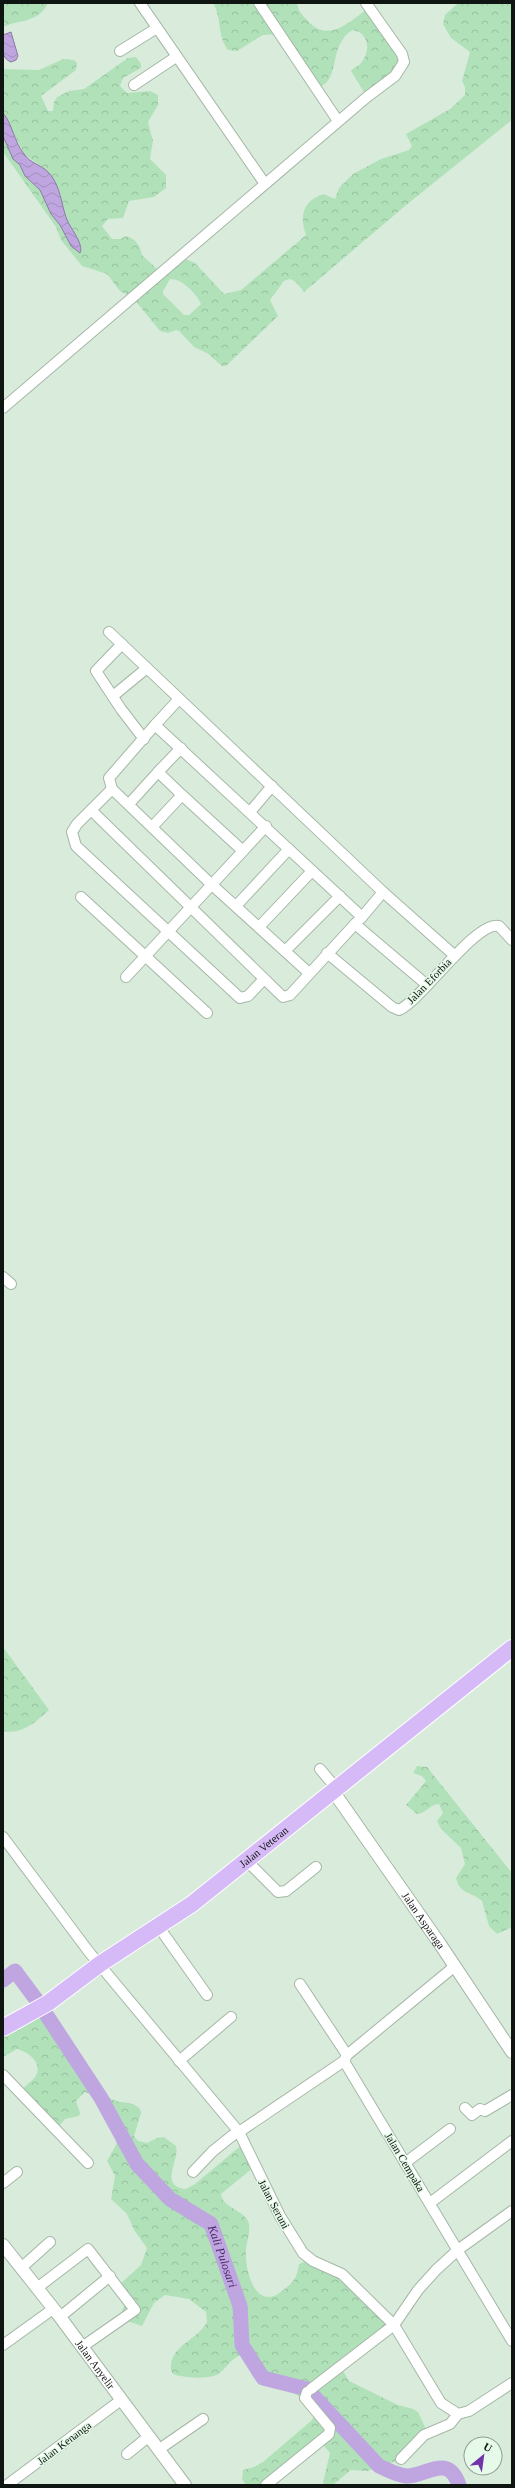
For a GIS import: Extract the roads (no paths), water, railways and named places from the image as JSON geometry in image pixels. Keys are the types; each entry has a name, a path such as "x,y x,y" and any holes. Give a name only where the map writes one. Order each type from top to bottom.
{"main road":[{"name":"Jalan Veteran","path":"3,2028 42,2006 100,1964 192,1904 512,1648"}],"street":[{"path":"140,3 265,184"},
{"path":"259,3 338,122"},
{"path":"3,408 338,122 395,76 404,62 397,44 366,3"},
{"path":"120,51 157,28"},
{"path":"134,85 176,57"},
{"path":"109,632 384,892 454,955"},
{"path":"122,644 96,671 144,739"},
{"path":"113,696 147,668"},
{"path":"179,699 109,778 112,789 309,973"},
{"path":"155,725 182,748 340,896 359,920 427,985"},
{"path":"129,804 182,748"},
{"path":"158,772 243,851"},
{"path":"250,812 272,786"},
{"path":"112,789 72,832 76,846 240,998 248,996 264,979"},
{"path":"153,826 182,795"},
{"path":"91,810 190,908 286,998 384,892"},
{"path":"126,977 266,826"},
{"path":"236,906 289,849"},
{"path":"259,927 312,871"},
{"path":"285,951 340,896"},
{"path":"81,897 207,1013"},
{"name":"Jalan Eforbia","path":"327,953 395,1010 402,1009 427,985 454,955 494,925 499,926 512,940"},
{"path":"320,1769 334,1790"},
{"name":"Jalan Asparaga","path":"334,1790 512,2052"},
{"name":"Jalan Seruni","path":"3,1837 100,1964 238,2132 280,2216 303,2253 313,2261 342,2274 394,2325 441,2403 458,2414"},
{"path":"247,1861 276,1891 281,1893 316,1867"},
{"path":"158,1926 207,1995"},
{"path":"193,2172 213,2151 238,2132 346,2058 455,1966"},
{"name":"Jalan Cempaka","path":"300,1984 346,2058 405,2163 459,2249 512,2341"},
{"path":"179,2061 232,2017"},
{"path":"3,2075 88,2163"},
{"path":"464,2108 472,2115 480,2109 485,2111 512,2095"},
{"path":"405,2163 450,2130"},
{"path":"430,2203 512,2140"},
{"path":"3,2183 17,2172"},
{"path":"266,2485 329,2434 330,2428 327,2423 305,2398 309,2391 394,2325 426,2279 459,2249 512,2211"},
{"path":"22,2268 50,2242"},
{"name":"Jalan Anyelir","path":"3,2245 57,2313 185,2485"},
{"path":"37,2288 88,2249 110,2276 135,2310 82,2347"},
{"path":"3,2345 57,2313 110,2276"},
{"path":"401,2459 424,2435 450,2424 458,2414 469,2411 512,2383"},
{"name":"Jalan Kenanga","path":"7,2485 121,2400"},
{"path":"158,2450 203,2419"},
{"path":"127,2454 148,2437"}],"water":[{"path":"11,32 18,56 16,60 11,62 5,58 3,35"},
{"path":"3,113 26,157 48,172 56,183 67,220 80,245 80,253 71,246 60,225 51,214 40,190 25,176 20,165 13,159 3,136"}],"waterway":[{"name":"Kali Pulosari","path":"3,1980 15,1971 38,2002 101,2098 137,2164 170,2199 211,2224 240,2306 242,2345 263,2378 307,2389 379,2466 406,2476 436,2468 442,2468 449,2470 454,2475 459,2485"}]}
